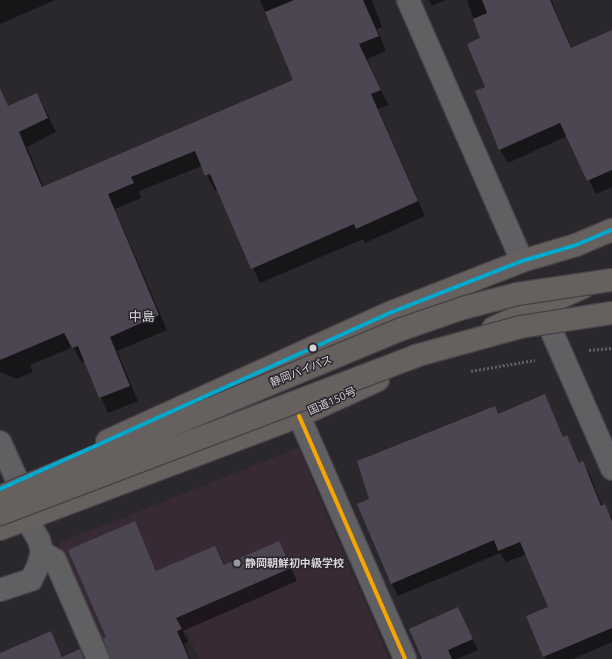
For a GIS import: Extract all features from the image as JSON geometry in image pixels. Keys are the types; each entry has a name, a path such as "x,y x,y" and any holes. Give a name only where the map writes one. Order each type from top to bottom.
{"highway":[{"path":"9,485 392,312 522,261 576,245 612,230"},
{"name":"国道150号","path":"0,529 299,416 612,275"},
{"name":"静岡バイパス","path":"0,497 402,329 463,308 517,294 612,280"},
{"path":"0,514 415,356 520,326 612,313"}],"street":[{"path":"408,0 522,261"},
{"path":"541,307 612,469"},
{"path":"299,416 405,659"},
{"path":"0,442 9,485"},
{"path":"26,518 38,540 42,552 55,560 98,659"},
{"path":"0,590 30,580 42,552"}],"path":[{"path":"465,372 562,354 612,348"}],"shaded area":[{"path":"298,448 389,659 199,659 187,632 118,659 108,659 59,543"}],"building":[{"path":"294,0 363,0 379,36 359,44 381,90 371,94 418,201 356,229 354,224 251,269 210,174 205,176 195,151 131,177 134,183 108,194 159,315 110,337 130,386 99,398 78,346 72,348 64,333 0,360 0,88 8,106 37,93 48,118 19,132 42,187 293,80 265,12"},
{"path":"482,0 550,0 571,48 612,30 612,170 587,181 560,123 499,150 475,91 485,87 467,44 480,38 473,19 487,13"},
{"path":"545,394 563,437 567,435 579,463 583,461 601,506 605,504 612,521 612,628 543,657 526,616 548,607 520,542 498,551 494,540 391,584 357,504 369,499 357,461 495,406 498,414"},
{"path":"135,521 156,571 215,546 224,565 279,541 291,568 176,618 182,629 177,631 189,659 110,659 103,638 106,637 68,550"},
{"path":"458,607 473,639 448,650 452,659 422,659 409,629"},
{"path":"51,631 62,657 80,649 84,659 0,659 0,653"}],"transit line":[{"path":"0,489 392,312 522,261 576,245 612,230"},
{"path":"299,416 405,659"}],"place":[{"name":"静岡朝鮮初中級学校","path":"237,563"}],"district":[{"name":"中島","path":"142,316"}]}
